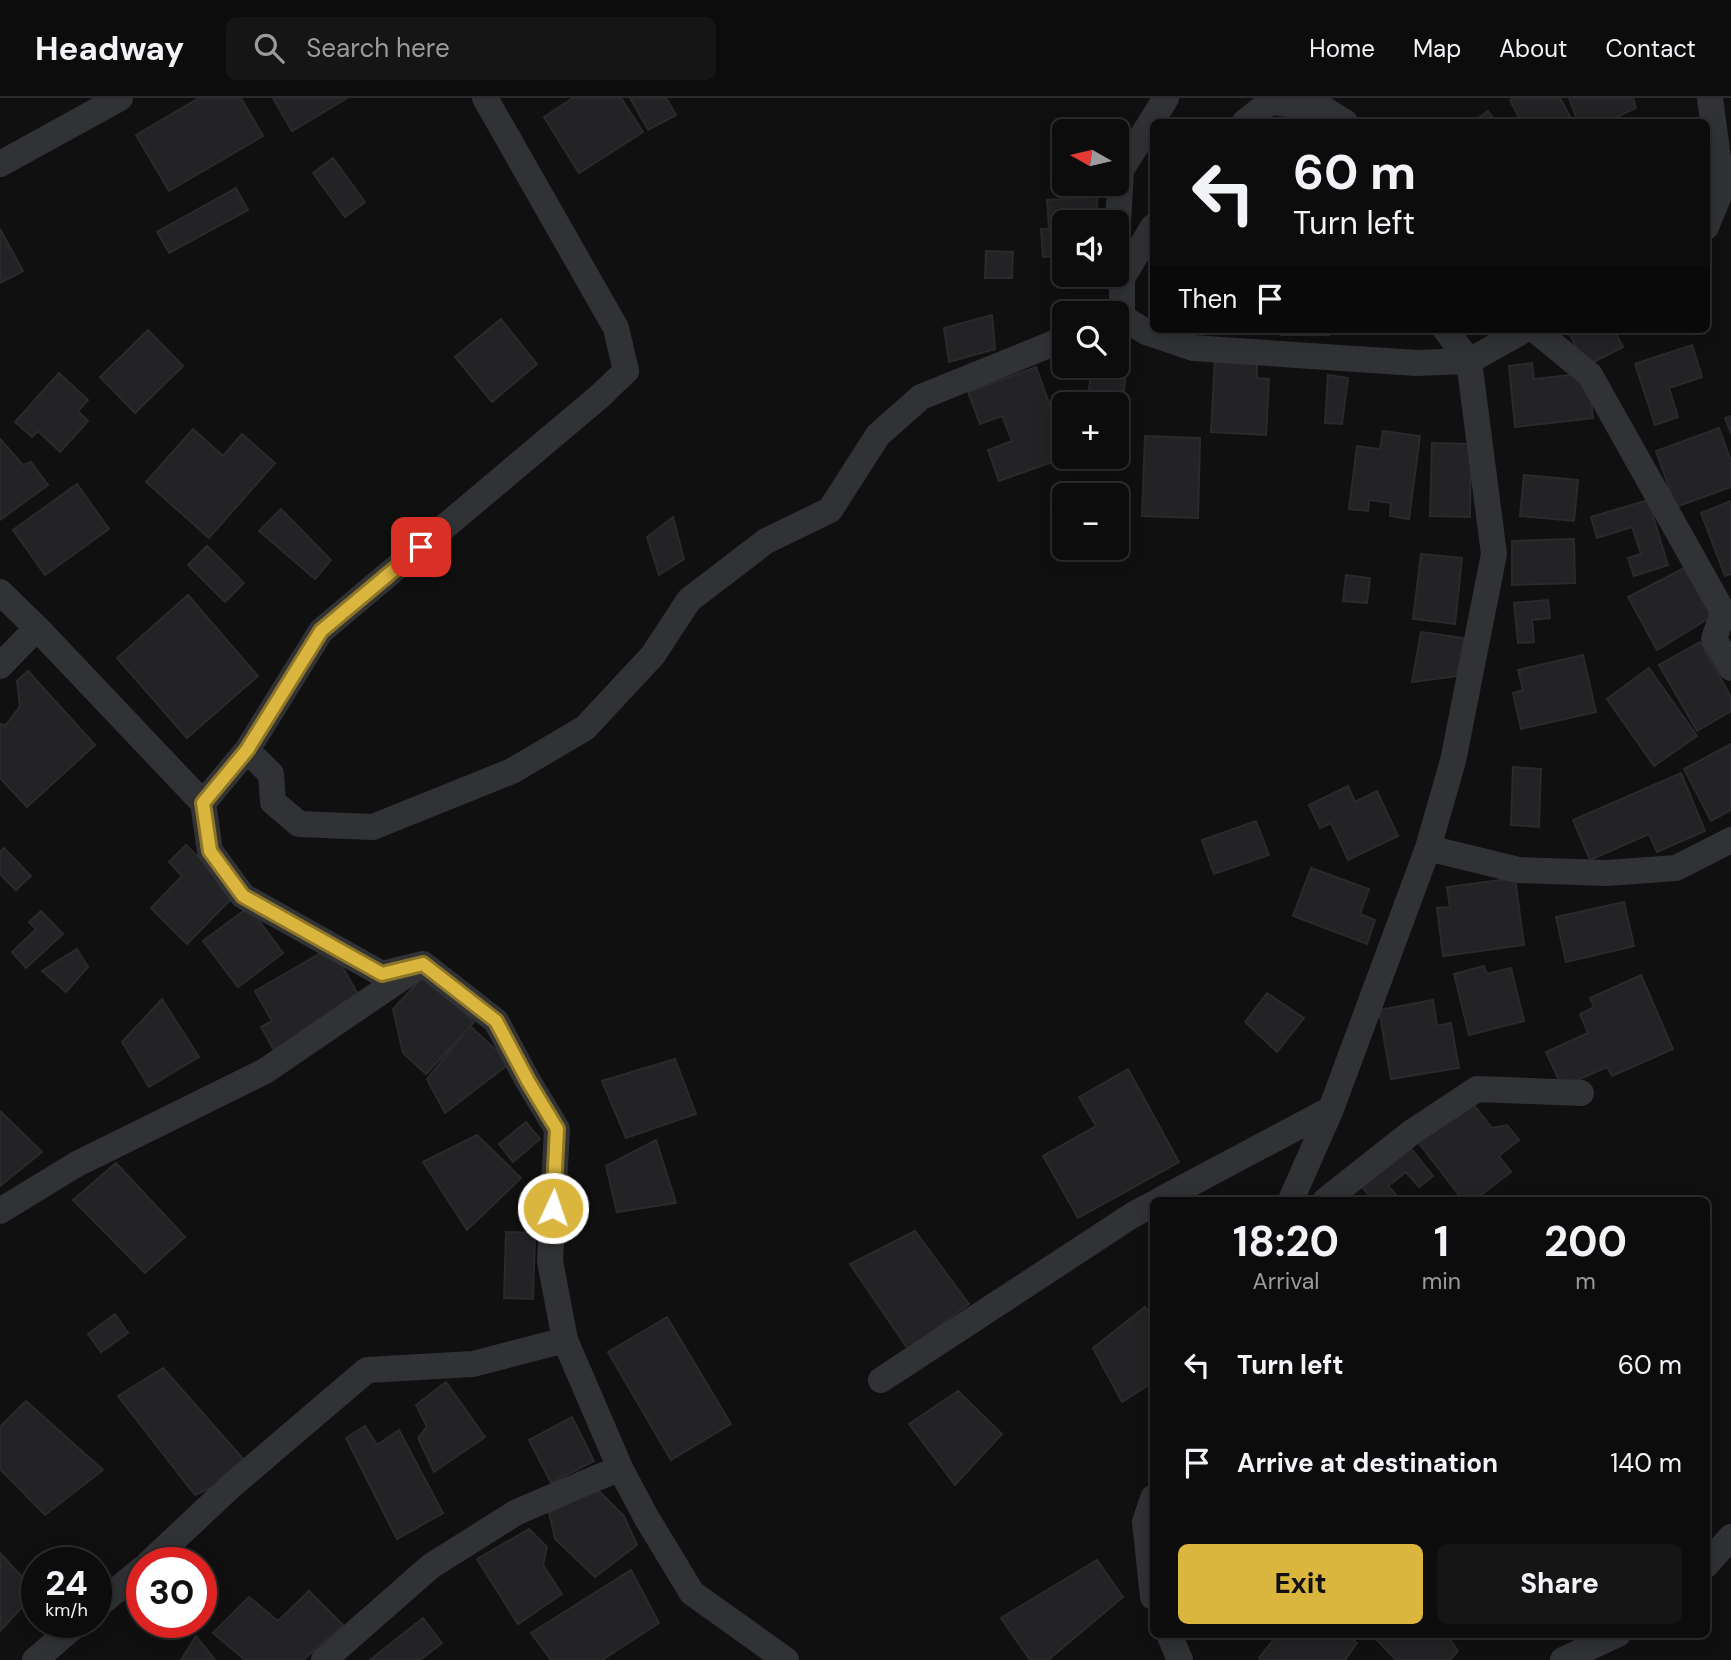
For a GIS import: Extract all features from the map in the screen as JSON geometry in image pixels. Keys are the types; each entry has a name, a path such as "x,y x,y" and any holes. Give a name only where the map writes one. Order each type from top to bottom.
{"street":[{"path":"0,164 120,98"},
{"path":"203,803 247,750 321,631 600,396 626,371 617,328 485,98"},
{"path":"1153,119 1166,98"},
{"path":"1710,98 1727,188 1710,220"},
{"path":"1249,119 1273,100 1322,108 1340,119"},
{"path":"1119,210 1121,170 1150,124"},
{"path":"1129,266 1150,232"},
{"path":"1129,323 1193,348 1416,363 1469,361 1519,333"},
{"path":"1292,1197 1331,1110 1428,848 1454,761 1494,554 1469,361 1448,333"},
{"path":"1539,333 1590,375 1723,612 1714,639 1731,668"},
{"path":"247,750 271,774 273,802 299,824 373,827 512,771 585,728 653,655 689,600 766,541 830,510 878,435 921,397 1052,344"},
{"path":"0,592 203,803 210,851 243,896 382,974 423,964"},
{"path":"0,666 37,628"},
{"path":"1428,848 1518,870 1607,873 1676,868 1731,839"},
{"path":"0,1211 77,1164 265,1071 423,964"},
{"path":"423,964 496,1021 557,1129 551,1261 565,1340 620,1468 646,1517 692,1592 786,1660"},
{"path":"1330,1197 1412,1132 1477,1089 1581,1093"},
{"path":"1166,1197 1331,1110"},
{"path":"881,1380 1150,1206"},
{"path":"166,1547 232,1486 367,1370 472,1364 565,1340"},
{"path":"324,1660 431,1566 517,1512 620,1468"},
{"path":"1150,1507 1145,1522 1150,1569"},
{"path":"1710,1560 1731,1537"},
{"path":"112,1594 126,1582"},
{"path":"35,1660 60,1638"},
{"path":"1171,1638 1180,1660"},
{"path":"1563,1660 1610,1638"}],"building":[{"path":"199,98 241,98 263,136 169,191 136,135"},
{"path":"273,98 347,98 292,131"},
{"path":"573,98 621,98 643,132 579,173 544,117"},
{"path":"630,98 666,98 676,115 648,130"},
{"path":"1560,98 1571,119 1520,119 1510,100"},
{"path":"1569,98 1633,98 1636,108 1612,119 1577,119"},
{"path":"1488,111 1494,119 1477,119"},
{"path":"333,158 365,202 345,217 313,173"},
{"path":"236,188 248,210 169,253 157,232"},
{"path":"1097,197 1098,210 1052,210 1052,257 1043,257 1041,229 1049,229 1047,200"},
{"path":"0,229 23,271 0,283"},
{"path":"986,251 1013,252 1012,278 985,278"},
{"path":"992,315 995,349 949,362 944,328"},
{"path":"501,319 537,364 492,402 455,357"},
{"path":"148,330 183,366 135,413 100,377"},
{"path":"1281,333 1329,333 1329,335"},
{"path":"1569,333 1616,333 1623,347 1586,366"},
{"path":"1692,345 1702,377 1669,388 1678,417 1655,425 1635,364"},
{"path":"1215,359 1257,362 1257,378 1269,379 1266,435 1211,432"},
{"path":"1532,363 1534,379 1588,373 1593,418 1515,427 1509,366"},
{"path":"1036,367 1052,411 1052,462 999,481 988,450 1012,441 1002,416 980,424 968,392"},
{"path":"59,373 88,400 78,411 88,421 60,452 38,431 32,437 15,422"},
{"path":"1328,375 1348,378 1342,424 1325,423"},
{"path":"1090,378 1125,378 1124,392 1089,392"},
{"path":"1731,416 1731,434 1725,418"},
{"path":"1719,428 1731,461 1731,487 1676,507 1656,451"},
{"path":"193,429 223,456 242,434 275,463 209,538 146,482"},
{"path":"1383,431 1420,436 1409,519 1390,516 1391,503 1369,500 1368,511 1349,509 1357,446 1380,449"},
{"path":"1145,436 1200,438 1198,518 1142,516"},
{"path":"0,439 23,465 31,462 48,485 0,520"},
{"path":"1432,443 1471,444 1470,517 1430,516"},
{"path":"1524,475 1578,480 1574,521 1520,516"},
{"path":"77,484 109,529 45,575 13,530"},
{"path":"1648,500 1668,565 1634,576 1628,558 1641,554 1632,527 1597,538 1591,517"},
{"path":"1731,501 1731,574 1725,576 1701,513"},
{"path":"281,509 331,560 315,579 259,531"},
{"path":"673,517 684,559 659,575 647,537"},
{"path":"1574,539 1575,583 1512,585 1512,541"},
{"path":"207,546 244,583 225,602 188,565"},
{"path":"1421,554 1462,558 1455,624 1413,619"},
{"path":"1688,566 1714,615 1657,650 1628,597"},
{"path":"1346,575 1370,578 1367,603 1343,601"},
{"path":"188,595 258,676 187,738 117,658"},
{"path":"1548,600 1550,618 1532,620 1534,642 1518,643 1514,603"},
{"path":"1421,632 1464,638 1457,676 1412,682"},
{"path":"1700,642 1731,697 1731,711 1697,731 1659,665"},
{"path":"1583,655 1596,712 1521,729 1513,693 1523,690 1518,670"},
{"path":"1649,668 1697,736 1654,766 1607,699"},
{"path":"28,671 95,745 27,807 0,778 0,724 6,725 20,706 17,681"},
{"path":"1731,744 1731,810 1711,821 1684,769"},
{"path":"1513,767 1541,769 1539,827 1511,825"},
{"path":"1681,773 1705,831 1657,852 1649,834 1590,860 1573,820"},
{"path":"1348,786 1355,802 1377,791 1398,836 1348,860 1331,823 1320,828 1309,805"},
{"path":"1256,821 1269,855 1214,874 1202,840"},
{"path":"186,845 236,894 187,944 151,908 182,876 169,862"},
{"path":"4,848 31,876 16,890 0,874 0,852"},
{"path":"1311,868 1369,889 1360,914 1375,920 1367,944 1293,916"},
{"path":"1515,878 1524,945 1443,956 1437,908 1450,907 1447,887"},
{"path":"1624,902 1634,946 1566,962 1556,917"},
{"path":"249,907 283,953 238,987 203,941"},
{"path":"41,911 63,934 26,968 12,952 36,929 29,922"},
{"path":"331,947 359,996 275,1052 261,1027 272,1021 255,991"},
{"path":"77,949 88,967 66,992 42,971"},
{"path":"1484,966 1487,974 1511,968 1524,1021 1469,1035 1454,974"},
{"path":"1641,975 1673,1049 1612,1076 1607,1067 1562,1087 1546,1052 1588,1033 1580,1014 1594,1007 1590,998"},
{"path":"424,976 474,1022 426,1074 403,1053 393,1009"},
{"path":"1267,993 1304,1018 1277,1052 1245,1022"},
{"path":"162,999 199,1057 149,1087 122,1042"},
{"path":"1433,1000 1437,1026 1451,1023 1459,1068 1391,1079 1379,1010"},
{"path":"470,1026 510,1063 445,1113 427,1079"},
{"path":"675,1059 696,1114 626,1138 602,1081"},
{"path":"1128,1069 1179,1162 1078,1218 1043,1156 1096,1126 1079,1097"},
{"path":"1470,1100 1492,1128 1507,1125 1519,1140 1499,1156 1511,1172 1478,1197 1461,1197 1418,1142"},
{"path":"0,1111 42,1152 0,1186"},
{"path":"526,1122 540,1139 513,1162 499,1144"},
{"path":"477,1135 521,1178 467,1230 423,1162"},
{"path":"656,1140 676,1203 617,1212 606,1166"},
{"path":"1410,1147 1433,1176 1419,1187 1406,1172 1388,1186 1398,1197 1370,1197 1362,1187"},
{"path":"116,1163 185,1237 145,1273 73,1200"},
{"path":"915,1231 969,1304 908,1349 850,1264"},
{"path":"506,1232 535,1233 533,1299 504,1298"},
{"path":"1145,1307 1150,1313 1150,1384 1122,1402 1093,1348"},
{"path":"115,1314 128,1333 101,1352 88,1334"},
{"path":"667,1317 731,1424 671,1460 608,1352"},
{"path":"163,1368 252,1469 195,1495 118,1396"},
{"path":"446,1382 485,1437 434,1472 418,1438 427,1427 416,1405"},
{"path":"958,1391 1002,1434 955,1485 909,1424"},
{"path":"26,1401 103,1470 45,1515 0,1469 0,1427"},
{"path":"572,1417 594,1461 551,1483 529,1440"},
{"path":"365,1426 377,1445 399,1430 443,1513 397,1539 346,1438"},
{"path":"597,1489 624,1516 637,1545 595,1577 555,1539 549,1513"},
{"path":"529,1529 547,1547 543,1565 562,1594 518,1624 477,1559"},
{"path":"0,1553 21,1576 21,1608 0,1631"},
{"path":"1097,1560 1123,1597 1048,1660 1030,1660 1001,1618"},
{"path":"631,1570 659,1623 602,1660 551,1660 531,1633"},
{"path":"309,1591 343,1625 303,1660 245,1660 217,1636 217,1629 249,1597 278,1621"},
{"path":"423,1618 442,1643 420,1660 370,1660"},
{"path":"195,1638 198,1638 215,1660 181,1660"},
{"path":"1275,1638 1351,1638 1357,1643 1345,1660 1259,1658"},
{"path":"1375,1638 1449,1638 1458,1651 1450,1660 1396,1660"}],"route":[{"path":"421,547 321,631 247,750 203,803 210,851 243,896 382,974 423,964 496,1021 557,1129 553,1208"}]}
